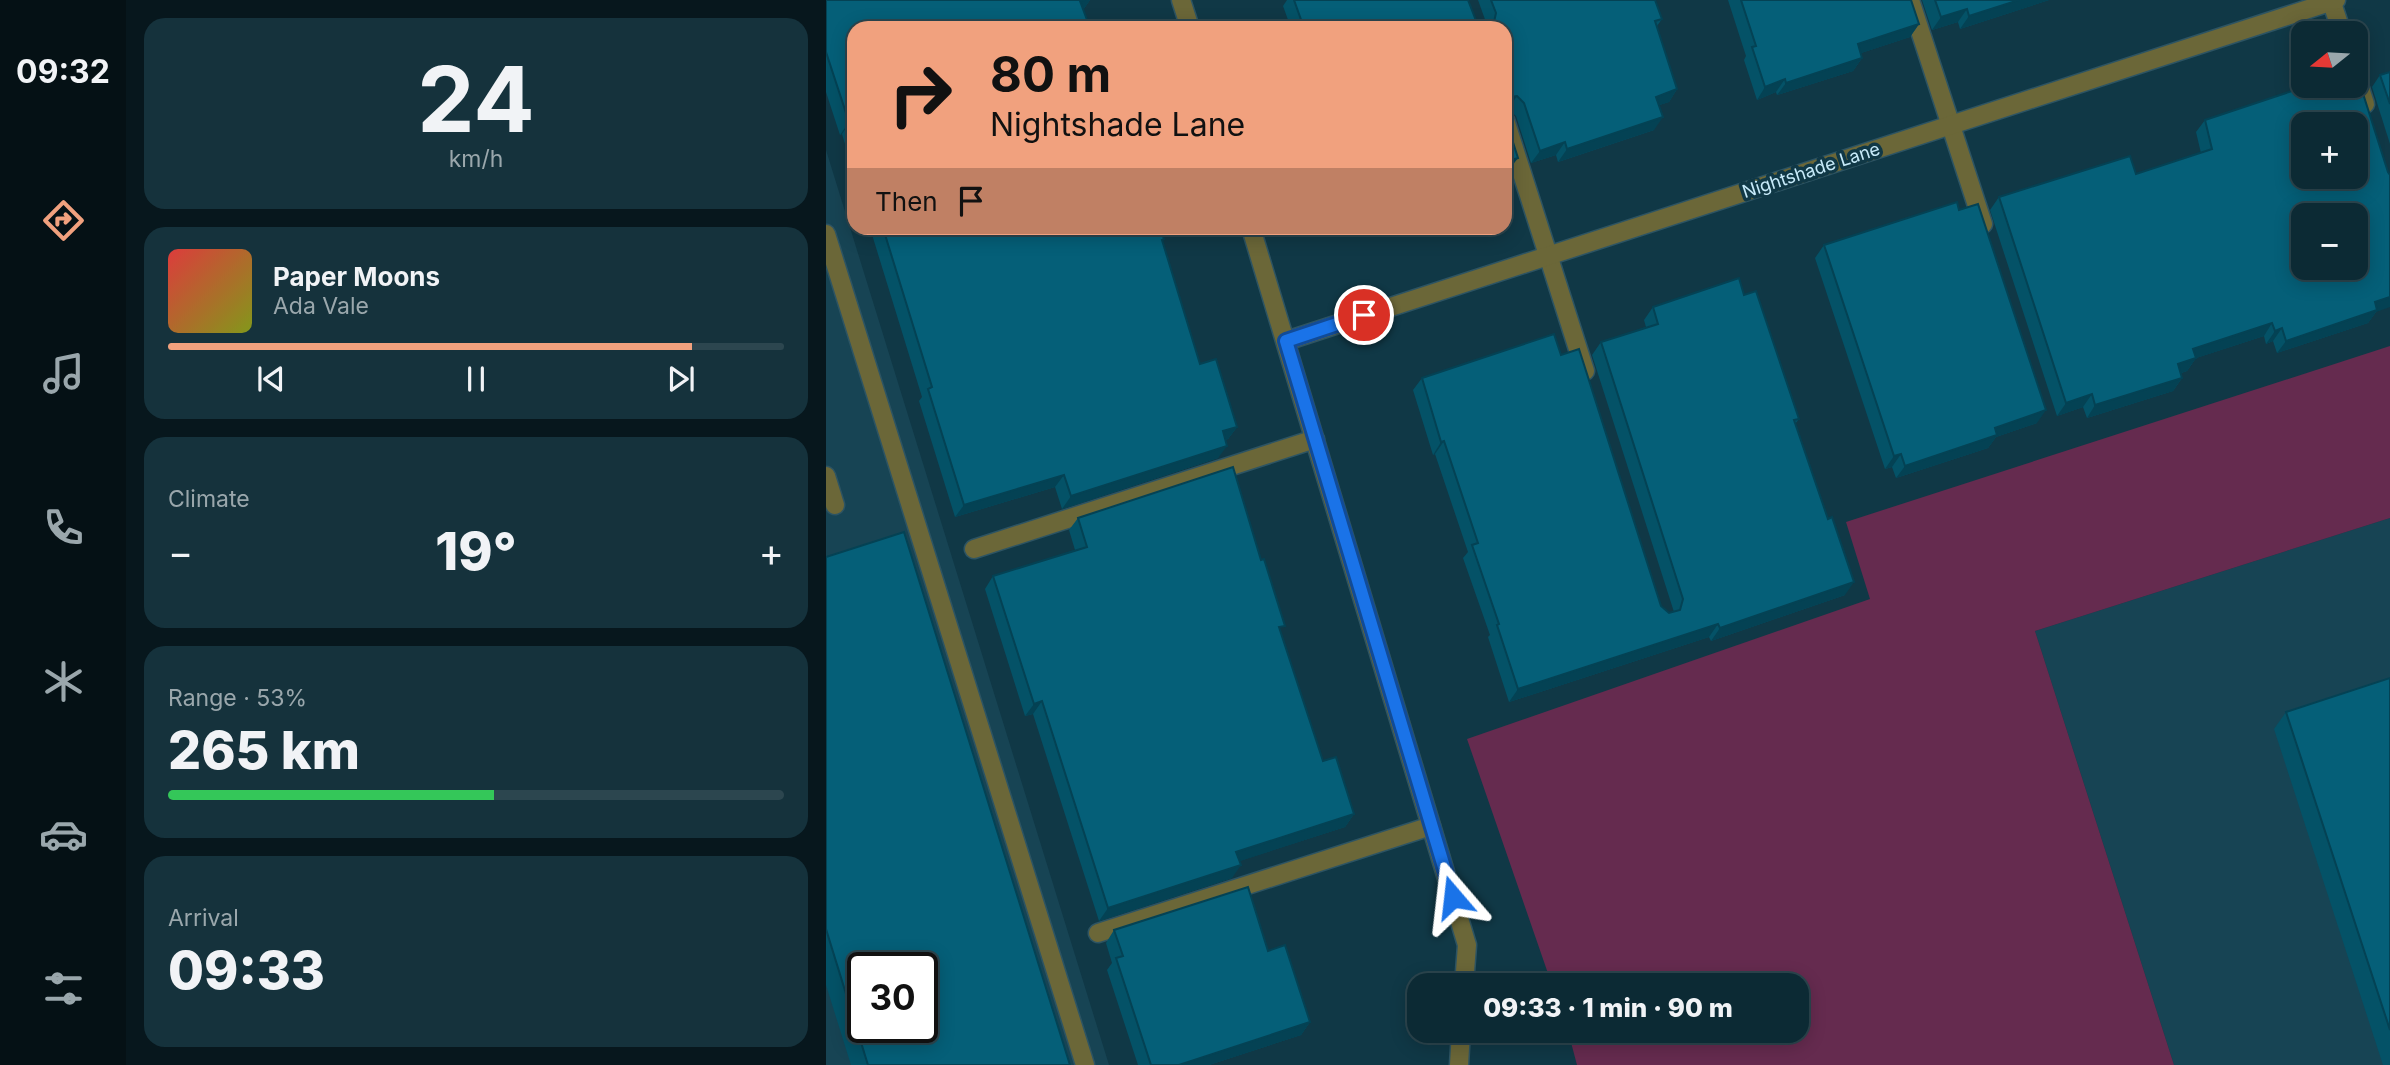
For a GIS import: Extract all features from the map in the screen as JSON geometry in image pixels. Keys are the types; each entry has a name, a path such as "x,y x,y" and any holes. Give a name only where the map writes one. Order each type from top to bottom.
{"street":[{"path":"1181,0 1188,21"},
{"path":"1910,0 1988,239"},
{"path":"2333,1 2339,21"},
{"name":"Nightshade Lane","path":"1286,341 2333,1"},
{"path":"1512,142 1591,388"},
{"path":"826,234 1085,1065"},
{"path":"1253,235 1467,945 1465,973"},
{"path":"974,549 1315,439"},
{"path":"826,476 835,505"},
{"path":"1098,933 1431,827"},
{"path":"1459,1065 1460,1043"}],"shaded area":[{"path":"826,150 847,218 847,235 852,235 1109,1065 826,1065"},
{"path":"2390,346 2390,518 2035,631 2174,1065 1577,1065 1571,1043 1809,1043 1809,973 1548,973 1467,739 1870,599 1846,522"},
{"path":"2390,518 2390,1065 2174,1065 2035,631"}],"building":[{"path":"826,0 1085,0 1080,1 1087,21 847,21 847,116 826,52"},
{"path":"1294,0 1468,0 1476,21 1302,21"},
{"path":"1491,0 1655,0 1662,19 1655,21 1677,89 1656,97 1663,117 1567,149 1565,142 1540,151 1524,103 1517,96 1512,97 1512,21 1494,21 1496,13"},
{"path":"1741,0 1911,0 1919,24 1858,44 1862,58 1786,83 1785,79 1765,87 1752,47 1756,46"},
{"path":"1935,0 2019,0 1969,16 1967,9 1941,17"},
{"path":"2390,72 2390,104 2380,75"},
{"path":"2291,91 2291,98 2364,98 2390,175 2390,297 2375,302 2377,310 2286,341 2282,328 2275,331 2272,323 2193,349 2196,358 2178,364 2182,378 2095,405 2092,394 2066,403 1999,197 2130,156 2136,174 2212,149 2205,120"},
{"path":"1512,139 1518,158 1512,160"},
{"path":"1957,202 1959,210 1978,204 2046,410 1995,428 1997,435 1905,466 1901,454 1894,456 1824,245"},
{"path":"885,235 1163,235 1200,364 1216,359 1237,427 1223,431 1227,446 1071,496 1064,475 964,505 928,389 932,387"},
{"path":"1739,278 1744,295 1756,291 1799,419 1794,420 1828,519 1832,517 1854,582 1720,628 1718,624 1518,689 1472,545 1478,543 1444,441 1441,442 1422,378 1554,334 1561,355 1579,349 1661,606 1669,613 1680,610 1683,599 1601,342 1658,324 1653,307"},
{"path":"1233,467 1261,560 1264,559 1285,626 1279,627 1323,761 1336,757 1354,814 1236,852 1241,865 1108,908 1042,701 1034,704 993,576 1087,547 1078,518"},
{"path":"904,532 1070,1065 868,1065 861,1043 938,1043 938,952 847,952 847,997 826,929 826,557"},
{"path":"2390,678 2390,1030 2286,712"},
{"path":"1248,887 1268,951 1285,945 1310,1022 1179,1065 1151,1065 1116,958 1123,956 1114,930"}],"route":[{"path":"1364,315 1286,341 1453,897"}]}
